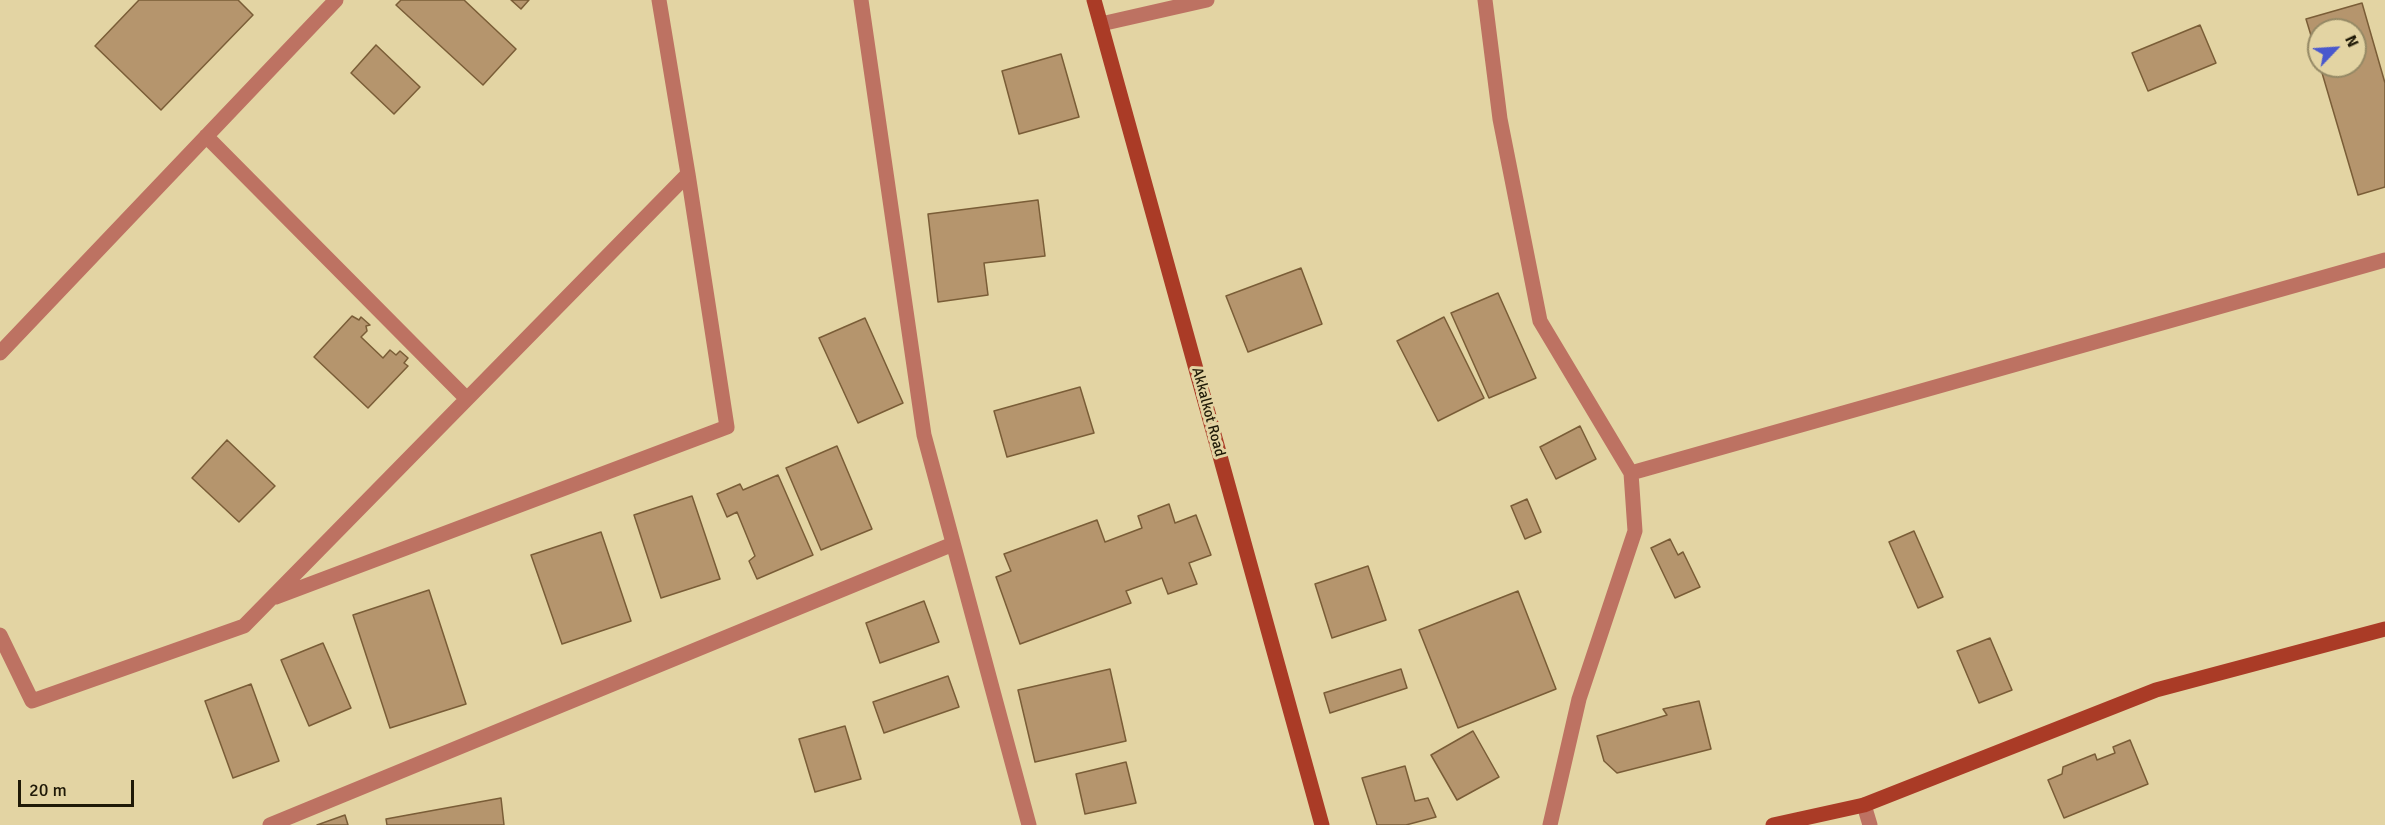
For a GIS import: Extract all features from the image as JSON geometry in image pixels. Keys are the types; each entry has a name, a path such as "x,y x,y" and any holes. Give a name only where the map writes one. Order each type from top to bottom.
{"street":[{"path":"0,352 336,0"},
{"path":"271,599 727,427 659,0"},
{"path":"861,0 924,435 1029,825"},
{"name":"Akkalkot Road","path":"1094,0 1322,825"},
{"path":"1101,24 1207,0"},
{"path":"1485,0 1500,119 1540,321 1631,474 1635,531 1579,699 1550,825"},
{"path":"206,136 467,399"},
{"path":"0,635 32,701 244,626 688,174"},
{"path":"1631,474 2385,260"},
{"path":"270,825 954,544"},
{"path":"1773,825 1864,805 2156,690 2385,629"},
{"path":"1864,805 1870,825"}],"building":[{"path":"139,0 238,0 253,15 161,110 95,46"},
{"path":"401,0 464,0 516,49 483,85 396,5"},
{"path":"511,0 529,0 521,9"},
{"path":"2362,3 2366,18 2310,18"},
{"path":"2367,20 2385,83 2385,187 2358,195 2324,78 2367,78"},
{"path":"2200,25 2216,63 2148,91 2132,53"},
{"path":"376,45 420,87 394,114 351,73"},
{"path":"1061,54 1079,117 1019,134 1002,71"},
{"path":"1038,200 1045,256 984,263 988,295 938,302 928,214"},
{"path":"1301,268 1322,324 1248,352 1226,296"},
{"path":"1498,293 1536,378 1489,398 1451,313"},
{"path":"352,316 359,320 361,317 370,325 366,326 367,331 361,337 383,358 390,350 396,355 400,351 408,358 404,363 408,366 368,408 314,357"},
{"path":"1444,317 1484,398 1438,421 1397,341"},
{"path":"865,318 903,403 858,423 819,338"},
{"path":"1080,387 1094,433 1007,457 994,411"},
{"path":"1580,426 1596,459 1556,479 1540,447"},
{"path":"227,440 275,486 239,522 192,478"},
{"path":"837,446 872,529 821,550 786,468"},
{"path":"778,475 813,555 757,579 749,561 755,556 737,512 727,517 717,494 740,484 743,490"},
{"path":"692,496 720,579 661,598 634,515"},
{"path":"1527,499 1541,532 1525,539 1511,506"},
{"path":"1169,504 1175,523 1196,515 1211,555 1189,563 1197,584 1168,594 1162,578 1126,591 1131,603 1020,644 996,577 1011,571 1004,554 1097,520 1105,542 1142,528 1138,516"},
{"path":"1914,531 1943,597 1918,608 1889,542"},
{"path":"601,532 631,621 562,644 531,555"},
{"path":"1670,539 1678,555 1683,552 1700,587 1675,598 1651,548"},
{"path":"1368,566 1386,620 1332,638 1315,584"},
{"path":"429,590 466,704 390,728 353,615"},
{"path":"1518,591 1556,689 1458,728 1419,630"},
{"path":"924,601 939,642 880,663 866,623"},
{"path":"1990,638 2012,690 1979,703 1957,651"},
{"path":"323,643 351,708 309,726 281,660"},
{"path":"1110,669 1126,741 1035,762 1018,690"},
{"path":"1401,669 1407,688 1330,713 1324,693"},
{"path":"948,676 959,707 884,733 873,702"},
{"path":"251,684 279,761 233,778 205,701"},
{"path":"1699,701 1711,749 1617,773 1604,761 1597,736 1667,715 1663,709"},
{"path":"845,726 861,779 815,792 799,739"},
{"path":"1473,731 1499,777 1457,800 1431,755"},
{"path":"2130,740 2148,784 2064,818 2048,780 2062,774 2063,767 2095,754 2097,760 2115,753 2113,747"},
{"path":"1126,762 1136,803 1085,814 1076,774"},
{"path":"1405,766 1415,801 1428,798 1436,817 1406,825 1377,825 1362,778"},
{"path":"501,798 504,825 387,825 386,819"},
{"path":"345,815 348,825 317,825"}]}
